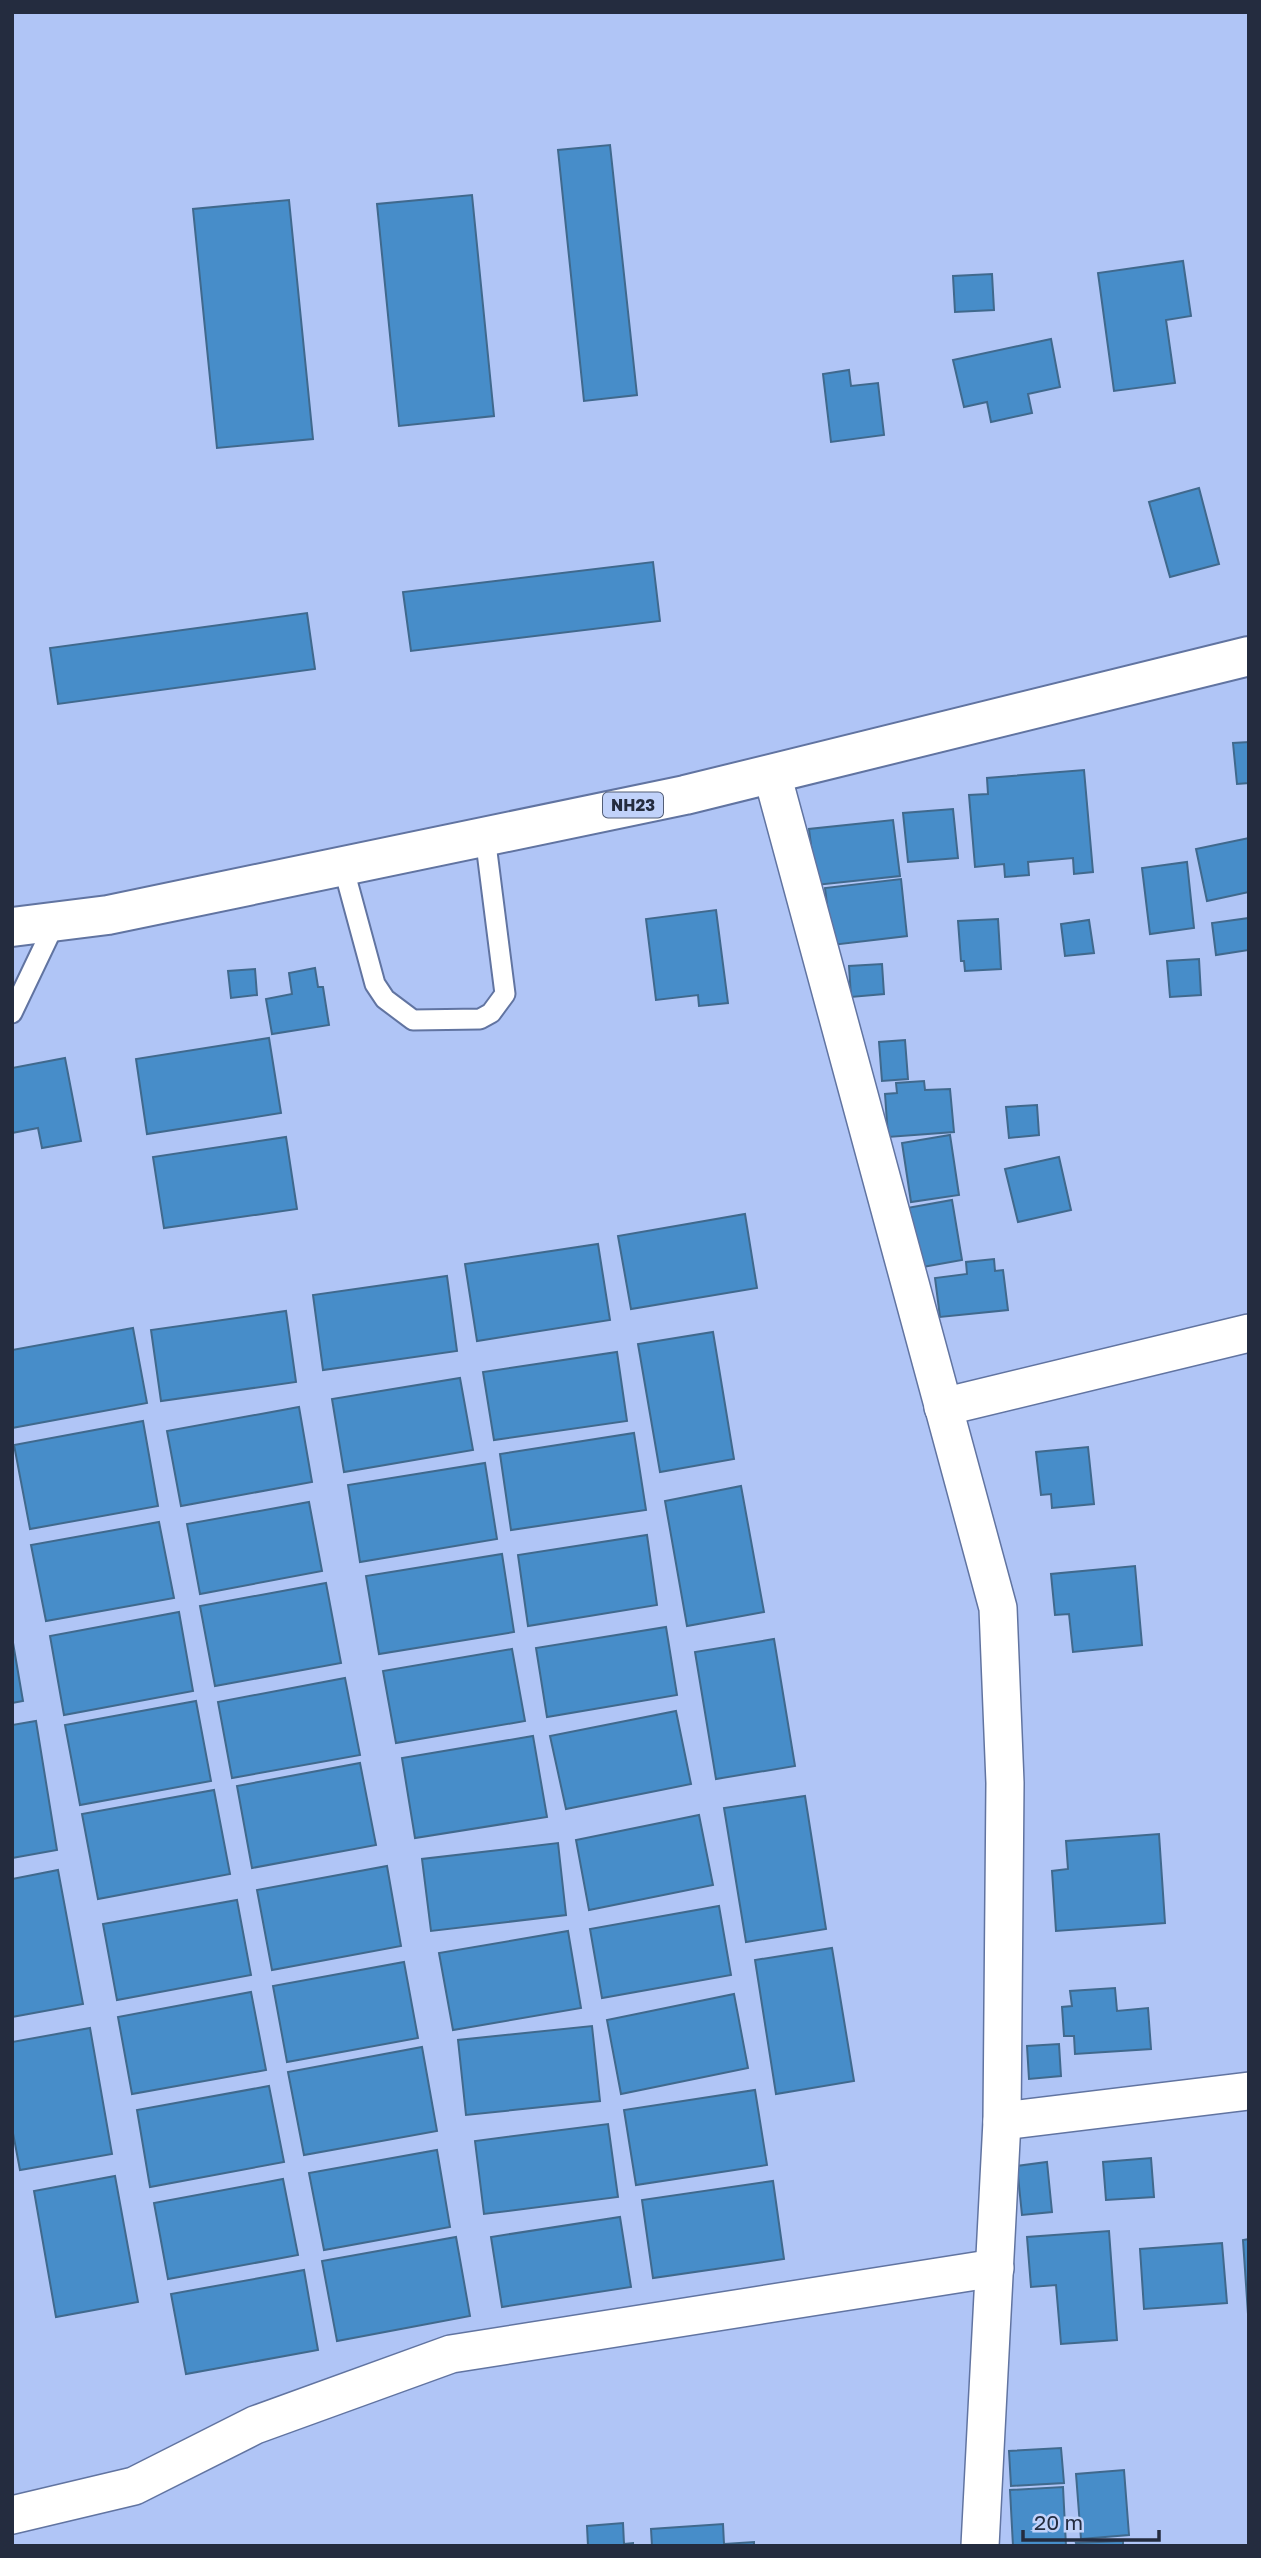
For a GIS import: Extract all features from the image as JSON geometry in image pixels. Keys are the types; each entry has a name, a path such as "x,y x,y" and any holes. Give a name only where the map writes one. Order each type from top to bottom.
{"highway":[{"name":"NH23","path":"12,927 108,915 685,795 1249,656"}],"street":[{"path":"772,774 998,1608 1005,1783 1002,2121 980,2546"},
{"path":"943,1407 1249,1333"},
{"path":"1002,2121 1249,2091"},
{"path":"12,2515 134,2486 255,2425 451,2354 995,2268"}],"lane":[{"path":"343,866 375,984 385,999 413,1020 480,1019 491,1013 505,994 485,836"},
{"path":"12,1013 56,921"}],"building":[{"path":"610,145 637,395 584,401 558,150"},
{"path":"472,195 494,416 399,426 377,204"},
{"path":"289,200 313,439 217,448 193,209"},
{"path":"1183,261 1191,316 1166,320 1175,383 1114,391 1098,273"},
{"path":"992,274 994,310 955,312 953,276"},
{"path":"1051,339 1060,387 1028,394 1032,413 991,422 987,402 964,407 953,360"},
{"path":"849,370 851,386 878,383 884,435 831,442 823,374"},
{"path":"1199,488 1219,564 1170,577 1149,502"},
{"path":"653,562 660,621 411,651 403,592"},
{"path":"307,613 315,669 58,704 50,648"},
{"path":"1249,742 1249,783 1237,784 1233,743"},
{"path":"1084,770 1093,872 1074,874 1073,858 1028,862 1029,875 1005,877 1004,864 975,867 969,795 988,794 987,778"},
{"path":"953,809 958,858 908,862 903,813"},
{"path":"893,820 900,876 816,885 809,829"},
{"path":"1249,838 1249,892 1207,901 1196,849"},
{"path":"1187,862 1194,928 1150,934 1142,868"},
{"path":"901,879 907,936 832,945 825,888"},
{"path":"716,910 728,1003 699,1006 698,995 656,1000 646,919"},
{"path":"1249,918 1249,950 1216,955 1212,923"},
{"path":"998,919 1001,969 965,971 964,961 961,961 958,921"},
{"path":"1089,920 1094,953 1065,956 1061,924"},
{"path":"1199,959 1201,995 1170,997 1167,961"},
{"path":"882,964 884,994 851,997 849,966"},
{"path":"315,968 318,987 323,987 329,1025 272,1034 266,999 292,994 289,973"},
{"path":"255,969 257,995 231,998 228,971"},
{"path":"269,1038 281,1113 147,1134 136,1059"},
{"path":"905,1040 908,1079 882,1081 879,1042"},
{"path":"65,1058 81,1141 42,1148 38,1128 12,1133 12,1068"},
{"path":"924,1081 925,1090 950,1089 954,1132 888,1137 885,1094 897,1093 896,1083"},
{"path":"1037,1105 1039,1135 1009,1138 1006,1107"},
{"path":"950,1135 959,1195 911,1202 902,1143"},
{"path":"286,1137 297,1209 164,1228 153,1157"},
{"path":"1059,1157 1071,1210 1018,1222 1005,1169"},
{"path":"952,1200 962,1260 917,1268 907,1208"},
{"path":"745,1214 757,1288 631,1309 618,1236"},
{"path":"598,1244 610,1320 477,1341 465,1264"},
{"path":"994,1259 995,1271 1003,1270 1008,1310 940,1317 935,1278 967,1274 966,1262"},
{"path":"447,1276 457,1351 323,1370 313,1295"},
{"path":"286,1311 296,1382 161,1401 151,1330"},
{"path":"133,1328 147,1403 12,1428 12,1350"},
{"path":"713,1332 734,1459 660,1472 638,1344"},
{"path":"617,1352 627,1421 494,1440 483,1372"},
{"path":"460,1378 473,1450 344,1472 332,1399"},
{"path":"299,1407 312,1482 181,1506 167,1431"},
{"path":"143,1421 158,1506 30,1529 14,1445"},
{"path":"634,1433 646,1510 511,1530 500,1454"},
{"path":"1088,1447 1094,1504 1052,1508 1051,1494 1041,1495 1036,1452"},
{"path":"485,1463 497,1539 360,1562 348,1485"},
{"path":"741,1486 764,1612 687,1626 665,1501"},
{"path":"309,1502 322,1571 200,1594 187,1524"},
{"path":"159,1522 174,1598 46,1621 31,1545"},
{"path":"647,1535 657,1605 528,1626 518,1555"},
{"path":"502,1554 514,1632 379,1654 366,1576"},
{"path":"1135,1566 1142,1645 1073,1652 1069,1614 1055,1615 1051,1574"},
{"path":"326,1583 341,1663 215,1686 200,1606"},
{"path":"179,1612 193,1691 64,1715 50,1636"},
{"path":"666,1627 677,1695 547,1717 536,1648"},
{"path":"12,1637 23,1701 12,1703"},
{"path":"774,1639 795,1766 716,1779 695,1652"},
{"path":"512,1649 525,1721 396,1743 383,1671"},
{"path":"345,1678 360,1755 232,1778 218,1702"},
{"path":"196,1701 211,1781 80,1805 65,1725"},
{"path":"676,1711 691,1784 566,1809 550,1736"},
{"path":"36,1721 57,1850 12,1858 12,1725"},
{"path":"533,1736 547,1817 415,1838 402,1758"},
{"path":"360,1763 376,1845 252,1868 237,1786"},
{"path":"214,1790 230,1874 98,1899 82,1814"},
{"path":"805,1796 826,1929 746,1942 724,1808"},
{"path":"699,1815 713,1885 589,1910 576,1840"},
{"path":"1159,1834 1165,1923 1056,1931 1052,1871 1068,1869 1066,1841"},
{"path":"558,1843 566,1915 431,1931 422,1859"},
{"path":"387,1866 401,1946 272,1970 257,1890"},
{"path":"58,1870 83,2004 12,2017 12,1879"},
{"path":"237,1900 251,1975 117,2000 103,1924"},
{"path":"719,1906 731,1975 602,1998 590,1929"},
{"path":"568,1931 581,2008 453,2030 439,1953"},
{"path":"832,1948 854,2081 776,2094 755,1960"},
{"path":"404,1962 418,2038 287,2062 273,1986"},
{"path":"1115,1988 1117,2011 1148,2008 1151,2049 1075,2054 1074,2036 1064,2036 1062,2007 1072,2006 1070,1991"},
{"path":"251,1992 266,2070 132,2094 118,2017"},
{"path":"734,1994 748,2068 621,2094 607,2020"},
{"path":"592,2026 600,2101 466,2115 458,2040"},
{"path":"90,2028 112,2154 20,2170 12,2128 12,2042"},
{"path":"1059,2044 1061,2076 1029,2079 1027,2046"},
{"path":"422,2047 437,2131 304,2155 288,2072"},
{"path":"269,2086 284,2162 150,2187 137,2110"},
{"path":"755,2090 767,2165 636,2185 624,2110"},
{"path":"608,2124 618,2197 484,2214 475,2141"},
{"path":"437,2150 450,2227 324,2250 309,2173"},
{"path":"1151,2158 1154,2197 1106,2200 1103,2162"},
{"path":"1047,2162 1052,2212 1022,2215 1017,2166"},
{"path":"115,2176 138,2302 56,2317 34,2191"},
{"path":"283,2179 298,2255 168,2279 154,2203"},
{"path":"773,2181 784,2259 653,2278 642,2200"},
{"path":"620,2217 631,2287 502,2307 491,2237"},
{"path":"1109,2231 1117,2340 1061,2344 1056,2285 1031,2287 1027,2237"},
{"path":"456,2237 470,2316 337,2341 322,2261"},
{"path":"1249,2239 1249,2314 1248,2314 1243,2240"},
{"path":"1222,2243 1227,2303 1144,2309 1140,2249"},
{"path":"304,2270 318,2350 186,2374 171,2294"},
{"path":"1061,2448 1064,2483 1011,2486 1009,2451"},
{"path":"1124,2470 1129,2535 1081,2539 1076,2474"},
{"path":"1063,2487 1066,2546 1013,2546 1010,2490"},
{"path":"623,2523 624,2544 633,2543 633,2546 588,2546 587,2526"},
{"path":"723,2524 724,2544 754,2542 754,2546 652,2546 651,2529"},
{"path":"1123,2541 1123,2546 1077,2546 1076,2543"}]}
